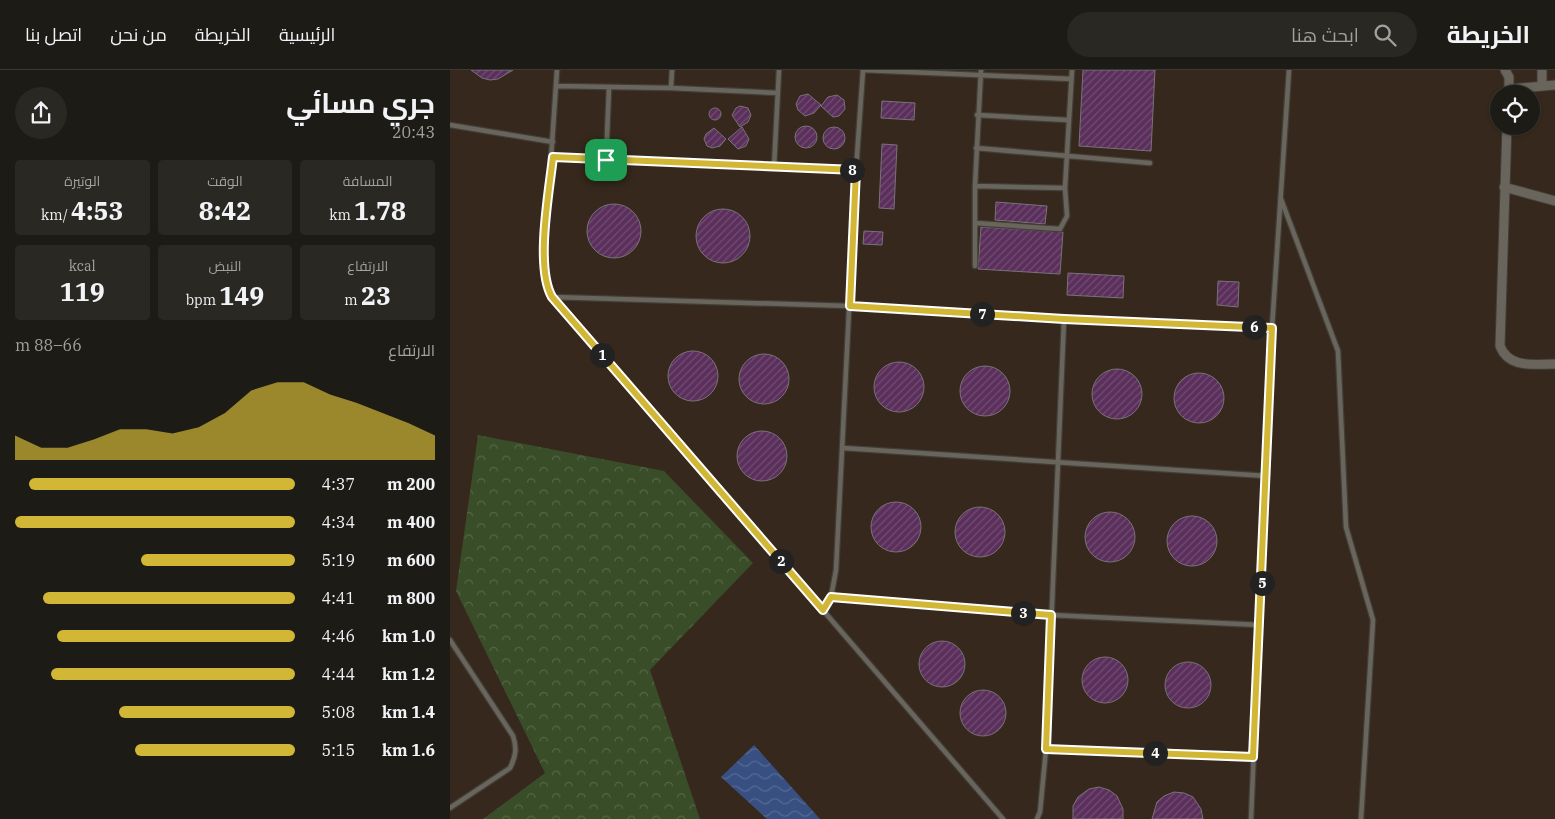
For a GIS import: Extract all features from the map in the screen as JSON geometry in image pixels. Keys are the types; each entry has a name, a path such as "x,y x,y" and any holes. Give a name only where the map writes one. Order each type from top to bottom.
{"street":[{"path":"1542,70 1542,84"},
{"path":"1509,72 1509,85"},
{"path":"1537,85 1555,85"},
{"path":"1507,135 1500,346 1504,356 1510,360 1527,364 1555,364"},
{"path":"1504,187 1555,201"}],"lane":[{"path":"557,70 553,157 544,262 545,280 552,297 1003,819"},
{"path":"671,88 672,70"},
{"path":"774,167 779,70"},
{"path":"823,610 831,597 836,570 856,170 863,70 981,73 1071,79"},
{"path":"975,223 1060,229 1066,216 1065,188 1072,70"},
{"path":"1251,819 1272,328 1289,70"},
{"path":"974,266 977,115 981,73"},
{"path":"556,86 671,88 778,93"},
{"path":"606,160 609,88"},
{"path":"977,115 1068,120"},
{"path":"450,125 553,142"},
{"path":"976,148 1067,154 1150,163"},
{"path":"553,157 856,170"},
{"path":"975,186 1065,188"},
{"path":"1281,197 1338,352 1346,527 1374,620 1361,819"},
{"path":"552,297 850,306 1064,319 1272,328"},
{"path":"1037,819 1040,812 1046,749 1056,462 1064,319"},
{"path":"843,448 1267,476"},
{"path":"831,597 1051,615 1260,625"},
{"path":"450,640 513,736 516,747 515,758 510,768 450,808"},
{"path":"1046,749 1253,757"}],"shaded area":[{"path":"450,70 1555,70 1555,819 450,819"}],"green space":[{"path":"478,435 664,471 753,563 650,670 700,819 483,819 545,773 456,591"}],"water":[{"path":"754,745 820,819 767,819 721,777"}],"building":[{"path":"471,70 513,70 498,79 490,80 482,78"},
{"path":"1083,70 1155,70 1151,151 1079,146"},
{"path":"808,94 821,105 814,113 805,116 798,110 796,104 800,96"},
{"path":"837,95 844,100 845,109 839,116 833,117 821,106 828,97"},
{"path":"882,101 915,103 914,120 881,118"},
{"path":"740,106 748,108 751,115 748,122 740,127 732,115 736,108"},
{"path":"717,108 720,109 720,119 713,120 710,119 709,112 710,109"},
{"path":"802,126 810,126 817,133 817,141 810,148 802,148 795,141 795,133"},
{"path":"742,127 749,139 746,146 738,149 728,139"},
{"path":"830,127 838,127 845,134 845,142 838,149 830,149 823,142 823,134"},
{"path":"714,128 726,139 720,146 712,148 707,146 704,139 706,134"},
{"path":"882,144 897,145 894,209 879,208"},
{"path":"996,202 1047,206 1045,224 995,220"},
{"path":"609,204 619,204 629,208 637,216 641,231 637,246 629,254 619,258 609,258 599,254 591,246 587,236 587,226 591,216 599,208"},
{"path":"718,209 728,209 738,213 746,221 750,236 746,251 738,259 728,263 718,263 708,259 700,251 696,241 696,231 700,221 708,213"},
{"path":"981,227 1063,232 1060,274 978,269"},
{"path":"864,231 883,232 882,245 863,244"},
{"path":"1068,273 1124,276 1123,298 1067,295"},
{"path":"1218,281 1239,282 1238,307 1217,305"},
{"path":"688,351 698,351 711,358 718,371 718,381 711,394 698,401 688,401 679,397 672,390 668,381 668,371 672,362 679,355"},
{"path":"759,354 769,354 782,361 789,374 789,384 782,397 769,404 759,404 750,400 743,393 739,384 739,374 743,365 750,358"},
{"path":"894,362 904,362 917,369 924,382 924,392 917,405 904,412 894,412 885,408 878,401 874,392 874,382 878,373 885,366"},
{"path":"980,366 990,366 1003,373 1010,386 1010,396 1003,409 990,416 980,416 971,412 964,405 960,396 960,386 964,377 971,370"},
{"path":"1112,369 1122,369 1135,376 1142,389 1142,399 1135,412 1122,419 1112,419 1103,415 1096,408 1092,399 1092,389 1096,380 1103,373"},
{"path":"1194,373 1204,373 1217,380 1224,393 1224,403 1217,416 1204,423 1194,423 1185,419 1178,412 1174,403 1174,393 1178,384 1185,377"},
{"path":"757,431 767,431 780,438 787,451 787,461 780,474 767,481 757,481 748,477 741,470 737,461 737,451 741,442 748,435"},
{"path":"891,502 901,502 914,509 921,522 921,532 914,545 901,552 891,552 882,548 875,541 871,532 871,522 875,513 882,506"},
{"path":"975,507 985,507 998,514 1005,527 1005,537 998,550 985,557 975,557 966,553 959,546 955,537 955,527 959,518 966,511"},
{"path":"1105,512 1115,512 1128,519 1135,532 1135,542 1128,555 1115,562 1105,562 1096,558 1089,551 1085,542 1085,532 1089,523 1096,516"},
{"path":"1187,516 1197,516 1210,523 1217,536 1217,546 1210,559 1197,566 1187,566 1178,562 1171,555 1167,546 1167,536 1171,527 1178,520"},
{"path":"942,641 955,645 961,651 965,664 961,677 955,683 942,687 929,683 923,677 919,664 923,651 929,645"},
{"path":"1105,657 1118,661 1124,667 1128,680 1124,693 1118,699 1105,703 1092,699 1086,693 1082,680 1086,667 1092,661"},
{"path":"1188,662 1201,666 1207,672 1211,685 1207,698 1201,704 1188,708 1175,704 1169,698 1165,685 1169,672 1175,666"},
{"path":"983,690 996,694 1002,700 1006,713 1002,726 996,732 983,736 970,732 964,726 960,713 964,700 970,694"},
{"path":"1099,787 1109,790 1117,796 1123,809 1123,819 1073,819 1073,806 1078,797 1089,789"},
{"path":"1174,792 1184,793 1193,797 1201,809 1203,819 1152,819 1157,802 1164,796"}],"route":[{"path":"553,157 606,160 856,170 850,306 1064,319 1272,328 1267,476 1253,757 1046,749 1051,615 831,597 823,610 552,297 548,290 545,280 544,262 553,157"}]}
